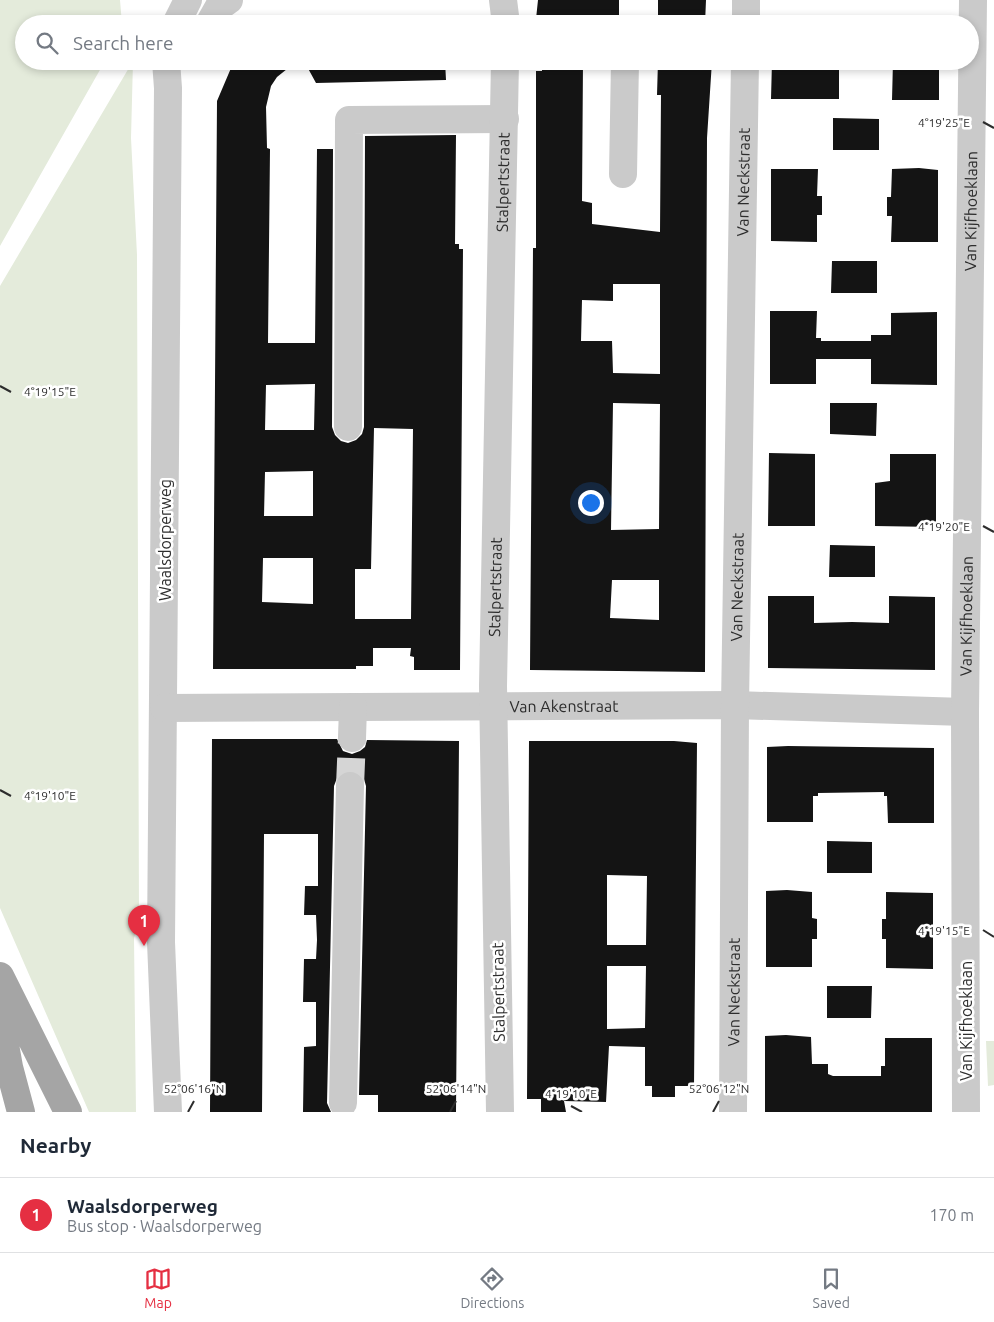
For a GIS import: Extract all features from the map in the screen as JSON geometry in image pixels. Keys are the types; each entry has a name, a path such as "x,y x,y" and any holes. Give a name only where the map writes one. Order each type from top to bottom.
{"main road":[{"path":"0,976 68,1112"},
{"path":"0,1018 8,1067 21,1112"}],"street":[{"path":"180,15 188,0"},
{"path":"503,0 505,15"},
{"path":"746,0 746,15"},
{"name":"Van Kijfhoeklaan","path":"973,0 973,15"},
{"name":"Waalsdorperweg","path":"167,70 161,942 168,1112"},
{"path":"168,88 181,70"},
{"name":"Stalpertstraat","path":"500,1112 493,677 506,70"},
{"path":"623,174 625,70"},
{"name":"Van Neckstraat","path":"733,1112 735,705 745,70"},
{"name":"Van Kijfhoeklaan","path":"966,1112 965,712 972,70"},
{"path":"348,427 348,120 505,119"},
{"name":"Van Akenstraat","path":"164,708 494,708 735,705 965,712"},
{"path":"352,738 353,707"},
{"path":"343,1103 350,786"}],"green space":[{"path":"0,0 120,0 121,15 15,15 15,70 100,70 0,246"},
{"path":"128,70 133,70 131,138 137,255 139,919 134,938 136,1112 89,1112 0,908 0,286"},
{"path":"986,1041 994,1041 994,1085 988,1086"}],"building":[{"path":"538,0 619,0 619,15 536,15"},
{"path":"658,0 706,0 705,15 658,15"},
{"path":"230,70 286,70 277,77 271,86 266,107 267,148 270,149 268,343 315,343 317,149 333,149 332,427 335,435 341,441 348,443 356,440 362,434 364,427 365,136 456,135 455,244 459,244 459,249 463,249 460,670 414,670 414,657 410,656 411,648 373,648 373,666 356,666 356,669 213,669 217,101","holes":["315,384 314,430 265,430 266,385","374,428 413,429 411,619 355,619 355,569 371,569","313,471 313,516 264,516 265,472","263,558 313,558 313,604 262,602"]},
{"path":"309,70 445,70 446,80 316,83"},
{"path":"583,70 582,201 592,203 592,224 660,232 661,95 657,95 658,70 711,70 707,138 705,672 530,670 533,248 536,248 536,71","holes":["613,284 660,284 660,374 613,373 612,341 581,341 582,300 613,301","613,403 660,404 659,529 611,530","612,580 659,580 659,620 610,618"]},
{"path":"772,70 839,70 839,99 771,99"},
{"path":"893,70 939,70 939,100 892,100"},
{"path":"833,118 879,119 879,150 833,150"},
{"path":"919,168 938,170 938,242 891,242 892,216 887,216 887,197 891,197 892,169"},
{"path":"771,169 818,169 817,196 822,196 822,215 817,215 817,242 771,241"},
{"path":"832,261 877,261 877,293 831,293"},
{"path":"770,311 817,311 816,338 821,338 821,341 871,341 871,335 891,335 891,313 937,312 937,385 871,384 871,359 816,359 816,384 770,384"},
{"path":"830,403 877,403 876,436 830,434"},
{"path":"769,453 815,454 815,526 768,526"},
{"path":"890,454 936,454 936,527 875,526 875,483 890,481"},
{"path":"830,545 875,546 875,577 829,577"},
{"path":"768,596 814,596 814,623 889,623 889,596 935,597 935,670 768,668"},
{"path":"212,739 337,739 343,751 352,754 365,747 367,740 459,741 456,1112 378,1112 378,1095 359,1095 366,786 364,779 358,773 350,770 342,773 337,778 334,786 327,1103 331,1112 303,1112 304,1047 316,1046 316,1002 303,1002 304,959 316,959 317,940 316,915 304,915 305,886 318,886 318,834 264,834 262,1112 210,1112"},
{"path":"529,741 674,741 697,743 694,1086 675,1086 675,1097 652,1097 652,1086 645,1086 645,1047 609,1046 606,1102 564,1101 566,1112 541,1112 541,1099 527,1099","holes":["607,875 647,876 646,945 607,945","607,966 646,966 645,1028 607,1029"]},
{"path":"767,747 934,748 934,823 888,823 887,796 884,796 884,792 818,793 818,796 813,796 813,822 767,822"},
{"path":"827,841 872,842 872,873 827,873"},
{"path":"766,891 812,892 812,918 817,919 817,939 812,939 812,967 766,967"},
{"path":"886,892 933,893 933,969 886,968 886,939 882,939 882,919 886,919"},
{"path":"827,986 872,986 871,1018 827,1018"},
{"path":"765,1036 811,1037 812,1064 828,1064 828,1074 833,1076 881,1076 881,1066 885,1066 885,1038 932,1038 932,1112 765,1112"}],"tunnel":[{"path":"350,786 352,738"}],"place":[{"name":"Waalsdorperweg","path":"144,946"}]}
